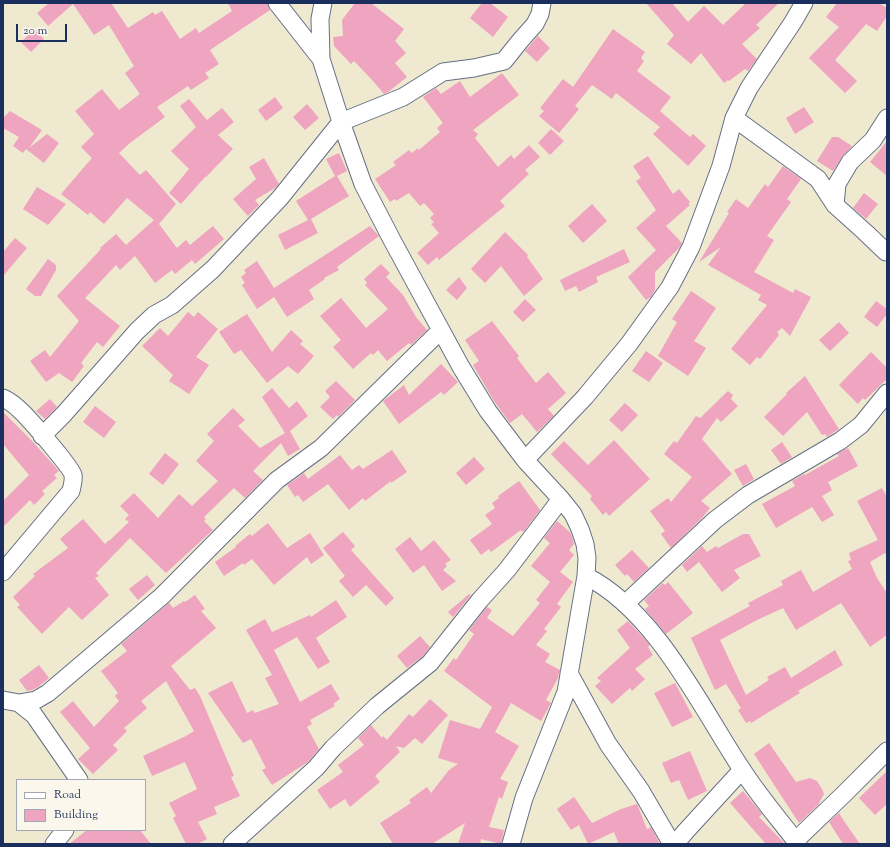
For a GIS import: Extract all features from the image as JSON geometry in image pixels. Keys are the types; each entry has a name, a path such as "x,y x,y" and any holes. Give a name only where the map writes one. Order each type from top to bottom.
{"street":[{"path":"277,3 321,59"},
{"path":"323,3 320,19 321,59 341,122 364,184 392,240 461,368 488,411 525,460 561,499 572,514 580,529 585,544 586,576 566,692 524,798 511,844"},
{"path":"42,436 64,414 137,330 154,315 172,305 213,269 280,198 341,122 403,97 443,72 474,68 504,61 520,40 535,24 540,14 542,3"},
{"path":"525,460 585,397 629,344 670,287 691,247 721,166 734,118 749,88 804,3"},
{"path":"734,118 818,179 834,205 865,232 886,254"},
{"path":"834,205 837,184 850,162 873,140 887,118"},
{"path":"886,254 887,234"},
{"path":"11,702 36,700 48,693 162,596 277,480 321,448 441,330"},
{"path":"626,603 715,520 748,495 845,437 861,425 887,393"},
{"path":"3,398 23,413 69,468 73,482 71,491 3,572"},
{"path":"232,844 316,768 333,748 377,706 430,663 480,600 507,570 561,499"},
{"path":"586,576 601,584 626,603 637,614 670,657 704,708 742,770 797,842 887,751"},
{"path":"569,673 608,744 641,791 673,844 742,770"},
{"path":"11,702 34,715 78,779"},
{"path":"54,844 64,831"}],"building":[{"path":"49,3 111,3 128,28 153,12 155,15 162,11 180,39 196,28 199,33 232,11 228,3 267,3 270,10 210,50 219,64 205,73 209,78 191,90 188,86 157,107 165,117 119,153 140,175 146,170 176,204 159,224 177,248 186,240 190,245 213,226 224,239 195,264 192,260 175,274 172,270 155,283 135,256 120,270 116,265 85,298 120,326 103,347 97,342 81,363 84,366 72,382 59,373 46,382 30,361 45,350 50,357 79,321 57,296 101,249 100,248 116,234 126,245 154,220 127,198 104,224 90,212 88,215 61,194 92,158 81,147 94,134 75,111 102,89 119,110 140,94 125,73 134,66 109,25 94,35 73,4 48,26 37,13"},
{"path":"355,3 371,3 404,29 395,41 406,53 395,63 407,77 384,94 354,61 351,64 334,46 333,37 343,36 342,20"},
{"path":"482,3 490,3 508,17 493,37 470,18"},
{"path":"646,3 672,3 688,22 704,6 723,25 746,3 779,3 756,25 760,28 742,44 757,59 748,71 745,69 724,83 701,53 691,64 667,44 674,35"},
{"path":"837,3 879,3 887,8 887,16 877,31 866,24 835,60 857,81 845,93 809,58 839,27 826,17"},
{"path":"34,29 44,39 31,52 21,42"},
{"path":"613,29 645,52 641,58 644,61 637,71 671,97 660,111 690,137 693,134 706,146 688,166 653,134 660,127 616,93 612,99 592,85 575,106 579,109 559,133 539,116 544,111 540,108 563,79 573,87"},
{"path":"538,36 550,48 537,62 525,51"},
{"path":"502,73 519,95 473,130 478,134 475,138 498,167 511,155 514,159 529,145 540,157 525,170 529,174 500,201 505,206 439,260 437,257 428,265 417,253 439,233 431,224 434,222 430,218 434,214 424,203 420,206 409,193 396,201 395,199 390,202 375,179 396,165 393,162 409,150 412,153 418,148 419,150 440,132 437,128 443,123 423,97 436,88 441,94 460,81 470,97"},
{"path":"275,97 283,108 266,121 258,110"},
{"path":"189,99 207,120 222,108 234,122 218,135 233,149 181,204 169,193 189,169 171,151 196,127 180,106"},
{"path":"307,104 319,118 305,130 293,117"},
{"path":"804,107 814,122 795,134 786,118"},
{"path":"10,111 42,130 29,148 47,134 59,143 44,163 26,149 23,153 13,146 19,137 3,128 3,118"},
{"path":"551,129 564,141 550,155 538,143"},
{"path":"832,137 838,137 852,146 842,157 833,171 817,161"},
{"path":"887,141 887,176 870,162"},
{"path":"339,153 347,171 337,176 349,196 311,219 318,233 285,250 278,235 308,220 296,201 335,176 326,159"},
{"path":"648,156 673,194 679,189 690,202 688,204 690,205 666,226 682,243 680,247 655,272 655,290 651,297 646,300 628,277 656,250 636,228 656,210 636,181 641,178 633,166"},
{"path":"264,158 279,184 255,200 259,205 248,216 233,199 256,179 249,167"},
{"path":"783,166 801,179 787,199 791,202 767,236 774,240 754,272 793,293 795,289 811,297 790,336 782,328 777,332 779,335 760,359 757,357 750,365 731,349 767,305 758,300 761,295 708,265 721,247 699,262 736,199 748,208 765,184 768,187"},
{"path":"37,187 66,204 48,225 23,209"},
{"path":"864,193 878,204 866,219 853,208"},
{"path":"592,204 607,221 583,243 568,226"},
{"path":"370,226 379,236 337,267 339,270 324,278 325,279 309,290 314,299 287,317 274,297 257,309 242,285 245,283 241,277 246,273 244,270 257,261 274,288"},
{"path":"505,232 528,255 527,257 543,279 524,296 501,266 485,283 471,269"},
{"path":"15,238 27,248 3,276 3,252"},
{"path":"624,249 630,262 596,277 598,282 579,292 576,286 565,291 560,280"},
{"path":"48,259 56,265 56,270 41,296 35,296 26,289"},
{"path":"381,264 390,273 386,277 403,295 416,317 427,330 411,345 409,343 387,361 378,350 373,355 371,353 353,369 333,347 341,340 320,316 341,298 366,328 388,309 365,285 367,283 364,279"},
{"path":"459,277 467,288 457,300 446,290"},
{"path":"691,291 716,308 694,341 706,348 688,376 658,356 677,322 672,319"},
{"path":"525,299 536,310 523,322 513,312"},
{"path":"876,301 887,309 887,314 877,327 864,317"},
{"path":"188,312 194,317 198,312 218,329 196,357 209,365 189,394 169,381 173,375 142,346 160,328 168,336"},
{"path":"247,314 272,352 291,330 303,341 300,344 314,356 298,374 288,366 267,383 241,350 234,354 219,332"},
{"path":"492,321 519,356 517,358 536,383 548,372 566,393 548,409 554,416 537,432 522,414 510,423 494,401 473,365 479,361 465,340"},
{"path":"839,322 849,333 830,351 819,340"},
{"path":"646,351 663,363 649,382 632,371"},
{"path":"871,352 887,368 887,379 865,400 863,398 858,404 839,385"},
{"path":"441,364 458,382 444,395 441,392 399,424 383,401 404,385 409,395"},
{"path":"805,376 839,429 827,437 825,434 822,435 807,412 783,436 764,417 787,394 786,393"},
{"path":"336,381 355,400 338,417 337,415 333,419 320,407 330,397 325,391"},
{"path":"272,388 289,408 297,401 308,416 290,431 300,449 288,456 281,443 253,471 263,480 245,498 234,488 204,517 206,519 204,521 213,530 166,573 130,538 96,573 99,576 95,578 109,595 82,620 69,607 42,634 17,607 20,605 13,597 35,576 33,574 68,548 60,539 83,519 105,544 129,522 125,519 129,515 120,506 134,493 158,518 179,494 192,506 218,481 196,461 214,441 207,434 233,408 245,420 238,426 260,448 285,433 262,397"},
{"path":"728,391 733,395 731,399 738,406 721,422 717,418 702,439 732,474 701,501 710,508 702,518 671,548 661,534 665,531 650,511 668,498 671,502 692,477 664,454 674,441 677,443 696,416 700,418"},
{"path":"50,399 57,407 45,419 36,411"},
{"path":"625,403 638,415 622,432 609,420"},
{"path":"95,406 116,422 104,438 83,422"},
{"path":"3,412 59,471 54,475 57,478 42,491 45,494 34,505 30,500 3,527 3,501 29,475 3,444"},
{"path":"614,440 650,479 609,516 606,512 603,515 590,499 592,496 551,454 564,441 588,465"},
{"path":"782,442 792,457 781,464 771,450"},
{"path":"848,448 858,466 828,482 832,490 822,496 834,515 822,522 812,507 776,528 762,504 795,486 792,481 839,456 837,454"},
{"path":"392,450 407,472 391,483 391,481 365,501 363,498 349,510 328,484 303,502 298,495 295,497 287,485 304,473 308,479 340,455 352,470 359,465 363,469"},
{"path":"165,453 179,464 163,485 149,474"},
{"path":"474,457 485,469 466,485 456,473"},
{"path":"746,464 754,479 743,486 734,470"},
{"path":"519,481 540,510 524,531 522,532 521,530 491,552 489,549 481,555 470,540 492,524 485,515 495,508 492,503 499,498 498,496"},
{"path":"882,488 887,497 887,557 885,553 870,562 877,578 887,593 887,635 870,647 841,603 796,630 783,608 720,640 746,695 769,680 767,677 785,667 791,678 835,650 843,665 798,691 800,693 751,723 750,721 746,723 738,710 741,708 726,684 715,690 691,638 750,606 748,603 783,585 781,581 801,570 813,592 852,569 848,561 851,560 849,553 878,540 857,501"},
{"path":"557,521 571,533 574,544 569,550 574,555 560,572 573,582 557,604 561,607 544,629 547,631 536,645 550,654 545,662 560,670 558,678 546,700 551,703 541,721 511,703 495,732 519,746 500,779 508,782 502,799 499,797 489,827 504,830 501,844 481,839 480,844 458,844 465,823 432,844 393,844 380,823 411,803 409,800 427,787 431,793 449,770 458,764 438,758 450,720 480,729 492,707 444,671 454,658 456,660 474,634 469,630 487,607 492,610 487,618 513,636 540,603 536,600 550,582 531,566 550,543 544,538"},
{"path":"268,523 287,548 310,533 324,555 311,564 307,557 274,585 252,559 244,565 243,563 224,576 215,562 236,547 235,546 250,534 252,536"},
{"path":"343,532 355,546 351,550 394,598 386,606 366,585 353,597 339,581 345,576 323,548"},
{"path":"743,534 749,534 761,556 734,570 740,578 722,592 699,562 687,572 682,565 702,546 707,552 716,546 718,548"},
{"path":"410,537 421,551 434,540 451,560 445,564 447,566 443,570 456,581 442,591 424,565 413,573 395,549"},
{"path":"632,550 649,568 634,582 627,574 625,576 615,565"},
{"path":"147,575 155,585 138,600 129,589"},
{"path":"668,582 693,613 666,634 645,609 649,606 644,600 663,583 665,585"},
{"path":"469,594 471,595 453,617 448,612"},
{"path":"195,595 205,609 201,611 216,628 171,666 190,690 195,688 200,696 234,776 231,777 240,796 214,807 217,814 198,822 207,839 197,844 186,844 173,818 176,816 169,803 197,789 185,762 152,776 143,756 194,731 166,681 141,701 147,708 124,728 127,731 113,745 118,750 93,774 78,759 90,748 60,712 73,701 94,727 119,701 115,696 118,693 101,671 127,651 121,644 169,603 173,608"},
{"path":"336,600 347,617 316,638 330,662 318,669 297,637 274,650 300,702 331,684 340,699 333,704 335,706 310,720 312,724 307,727 319,749 308,762 272,785 262,770 266,768 251,739 243,743 208,693 232,681 247,713 253,710 255,713 279,704 265,678 272,675 246,630 265,619 272,632 310,615 311,617"},
{"path":"628,621 650,645 648,647 653,655 635,669 645,679 632,691 630,688 612,704 595,686 601,681 597,678 630,648 617,630"},
{"path":"420,636 430,647 423,656 407,668 397,656"},
{"path":"39,665 49,678 38,687 27,691 19,680"},
{"path":"675,683 693,717 672,727 654,693"},
{"path":"430,699 448,715 422,744 415,738 404,748 396,746 400,752 375,776 380,782 350,807 345,799 330,809 317,790 343,772 338,765 364,745 358,738 371,725 382,738 383,736 387,740 409,714 413,717"},
{"path":"769,743 796,782 810,778 817,781 824,794 818,805 799,823 754,754"},
{"path":"690,751 707,791 688,800 679,780 671,783 662,763"},
{"path":"887,771 887,804 875,815 859,798"},
{"path":"743,791 762,814 759,817 785,844 766,844 730,803"},
{"path":"574,797 592,823 621,809 637,804 647,829 651,827 660,844 614,844 618,842 614,832 588,844 579,825 571,830 557,809"},
{"path":"839,813 860,844 843,844 829,822"},
{"path":"86,831 141,831 151,844 69,844"}]}
